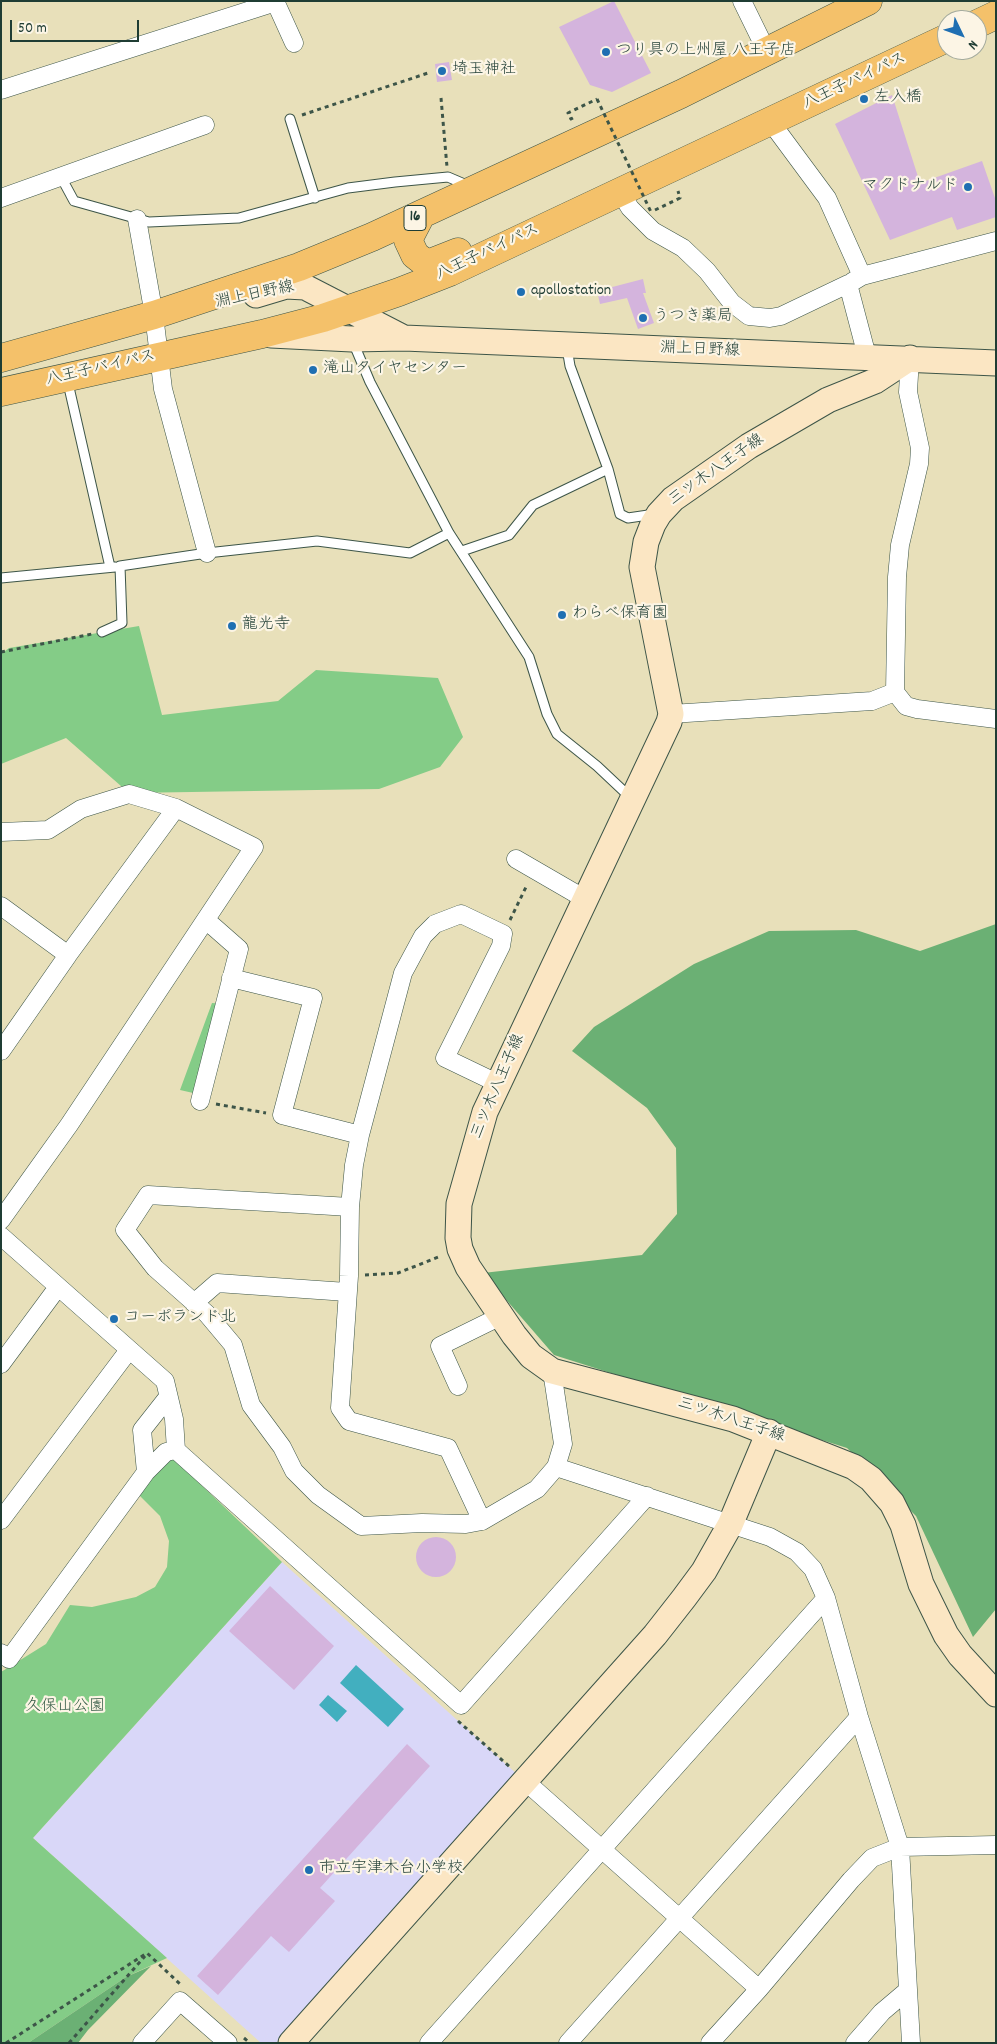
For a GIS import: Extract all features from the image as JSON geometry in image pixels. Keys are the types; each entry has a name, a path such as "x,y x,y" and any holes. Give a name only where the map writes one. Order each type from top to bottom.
{"highway":[{"name":"16","path":"1,358 154,315 299,267 471,193 681,94 766,50 868,1"},
{"name":"八王子バイパス","path":"1,392 262,334 399,292 450,272 937,43"},
{"path":"421,215 408,240 415,256 424,262 430,263 437,262 505,231 562,219"}],"main road":[{"name":"淵上日野線","path":"154,315 245,299 292,285 312,290 404,338"},
{"path":"399,292 393,299 388,315 395,330 404,338"},
{"name":"淵上日野線","path":"262,334 352,339 404,338 867,356 996,363"},
{"name":"三ツ木八王子線","path":"910,358 875,381 828,400 793,419 685,490 659,514 646,542 642,567 670,714 669,722 497,1083 485,1112 459,1204 457,1227 460,1249 468,1267 531,1356 552,1371 687,1405 769,1432 854,1467 871,1479 884,1493 903,1525 921,1584 946,1636 960,1655 996,1694"},
{"path":"1,405 124,364"},
{"path":"291,2043 655,1635 704,1571 730,1525 769,1432"}],"street":[{"path":"742,1 766,50"},
{"path":"1,90 275,2 294,43"},
{"path":"770,122 827,198 855,280 867,356"},
{"path":"1,198 205,125"},
{"path":"620,192 630,208 653,230 683,248 707,271 732,303 749,316 770,318 781,316 855,280 996,241"},
{"path":"137,218 154,315 163,389 207,553"},
{"path":"910,358 908,392 920,448 919,464 900,545 897,577 895,692 906,706 917,709 996,719"},
{"path":"670,714 872,702 895,692"},
{"path":"1,832 48,830 81,810 130,794 176,808 254,847 69,1125 1,1220"},
{"path":"4,1041 176,808"},
{"path":"516,860 585,899"},
{"path":"1,906 68,955"},
{"path":"482,1521 448,1448 349,1421 340,1408 348,1284 350,1207 354,1165 360,1135 403,973 424,936 435,924 461,914 503,934 501,946 445,1058 497,1083"},
{"path":"200,1101 239,949 206,920"},
{"path":"231,978 313,998 282,1116 360,1135"},
{"path":"350,1207 148,1195 125,1230 155,1268 207,1314 232,1345 250,1405 282,1447 294,1471 318,1495 361,1526 422,1523 466,1524 482,1521 536,1489 556,1467 563,1444 552,1371"},
{"path":"1,1236 164,1381 174,1419 176,1450 461,1705 647,1496"},
{"path":"194,1303 217,1284 348,1284"},
{"path":"1,1364 58,1287"},
{"path":"458,1386 440,1346 502,1316"},
{"path":"1,1520 129,1350"},
{"path":"146,1472 142,1430 168,1397"},
{"path":"1,1653 9,1659 146,1472 166,1452 176,1450"},
{"path":"556,1467 770,1537 797,1552 813,1569 826,1598 859,1717 900,1847 910,2043"},
{"path":"429,2043 826,1598"},
{"path":"568,2043 859,1717"},
{"path":"525,1780 759,1989"},
{"path":"710,2043 759,1989 866,1862 879,1854 900,1847 996,1845"},
{"path":"855,2043 882,2012 908,1990"},
{"path":"142,2043 180,2001 228,2043"}],"lane":[{"path":"290,119 315,198"},
{"path":"60,177 74,201 118,211 149,222 239,218 348,188 448,177 462,183 471,193"},
{"path":"352,339 370,382 449,533 529,657 547,714 557,734 597,766 632,798"},
{"path":"566,345 570,366 608,469 620,514 623,518 659,514"},
{"path":"68,383 110,567"},
{"path":"462,551 509,535 533,505 608,469"},
{"path":"1,578 120,566 207,553 317,541 410,553 449,533"},
{"path":"102,632 122,623 120,566"}],"path":[{"path":"290,119 431,72"},
{"path":"442,98 448,177"},
{"path":"580,116 572,119 568,113 597,100 651,212 680,198 678,191"},
{"path":"1,652 102,632"},
{"path":"503,934 534,870"},
{"path":"200,1101 282,1116"},
{"path":"348,1284 398,1273 460,1249"},
{"path":"147,1953 182,1985"},
{"path":"6,2043 147,1953"},
{"path":"69,2043 147,1953"}],"shaded area":[{"path":"282,1562 518,1775 276,2043 261,2043 33,1838"}],"green space":[{"path":"139,626 162,715 278,701 316,670 438,678 463,737 440,767 379,789 129,793 66,738 1,764 1,654 9,648"},
{"path":"996,924 996,1609 973,1637 916,1516 847,1448 554,1355 483,1273 642,1255 677,1214 676,1148 647,1108 572,1051 594,1027 694,964 769,931 856,930 920,951"},
{"path":"212,1003 225,1004 202,1095 180,1090"},
{"name":"久保山公園","path":"168,1460 175,1460 282,1562 33,1838 167,1958 126,1977 28,2043 1,2043 1,1672 46,1644 70,1605 92,1607 136,1597 155,1587 167,1567 169,1541 160,1516 137,1493"},
{"path":"151,1966 88,2030 78,2043 28,2043 126,1977"}],"water":[{"path":"356,1665 404,1709 388,1727 340,1683"},
{"path":"328,1695 347,1711 337,1722 319,1705"}],"building":[{"path":"614,1 651,73 612,92 590,85 559,27"},
{"path":"449,62 452,80 437,82 435,64"},
{"path":"892,95 920,183 982,161 996,201 996,217 957,230 952,217 890,240 835,124"},
{"path":"643,279 646,293 643,293 654,323 638,329 627,298 600,304 597,291"},
{"path":"432,1537 440,1537 447,1540 453,1546 456,1557 453,1568 447,1574 440,1577 432,1577 425,1574 419,1568 416,1561 416,1553 419,1546 425,1540"},
{"path":"270,1586 334,1646 294,1690 229,1631"},
{"path":"407,1744 430,1766 320,1888 335,1901 289,1952 271,1936 218,1995 197,1976"}],"place":[{"name":"つり具の上州屋 八王子店","path":"606,52"},
{"name":"埼玉神社","path":"442,71"},
{"name":"左入橋","path":"864,99"},
{"name":"マクドナルド","path":"968,187"},
{"name":"apollostation","path":"521,292"},
{"name":"うつき薬局","path":"643,318"},
{"name":"滝山タイヤセンター","path":"313,370"},
{"name":"わらべ保育園","path":"562,615"},
{"name":"龍光寺","path":"232,626"},
{"name":"コーポランド北","path":"114,1319"},
{"name":"市立宇津木台小学校","path":"309,1870"}]}
